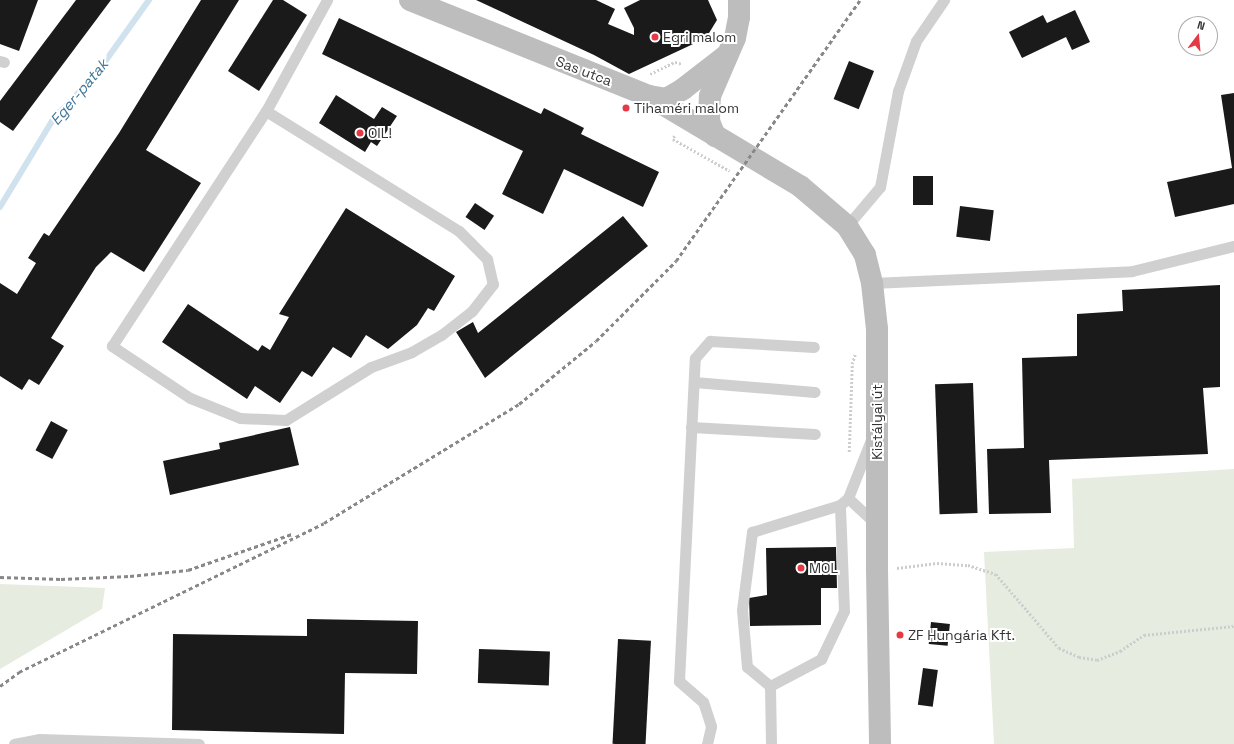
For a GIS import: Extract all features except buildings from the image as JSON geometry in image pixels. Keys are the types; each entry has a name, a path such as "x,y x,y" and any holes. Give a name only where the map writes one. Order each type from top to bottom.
{"main road":[{"name":"Sas utca","path":"410,0 649,96 751,157"},
{"path":"716,136 709,121 710,96 729,53 739,17 739,0"},
{"path":"649,96 666,99 683,89 729,53"},
{"path":"683,89 676,101 683,116 710,96"},
{"name":"Kistályai út","path":"751,157 800,186 847,226 865,255 872,283 878,329 877,570 880,744"}],"lane":[{"path":"266,111 459,231 487,259 493,284 472,311 441,335 412,352 371,367 286,420 240,418 190,398 112,346 266,111 327,0"},
{"path":"847,226 880,187 898,91 916,41 944,0"},
{"path":"872,283 1132,271 1234,246"},
{"path":"707,744 711,726 703,702 679,681 695,358 710,341 814,347"},
{"path":"694,382 815,392"},
{"path":"770,686 821,659 844,612 844,502 877,426"},
{"path":"691,427 815,434"},
{"path":"844,502 877,525"},
{"path":"771,744 770,686 747,667 742,610 752,532 844,502"},
{"path":"14,744 39,739 199,744"}],"path":[{"path":"673,139 738,175"},
{"path":"848,459 852,364 856,349"},
{"path":"877,570 938,563 968,565 996,574 1059,648 1097,660 1120,651 1144,635 1234,626"}],"shaded area":[{"path":"1234,469 1234,744 994,744 984,552 1074,548 1072,479"},
{"path":"0,584 105,588 102,609 0,669"}],"waterway":[{"name":"Eger-patak","path":"0,207 54,118 94,77 149,0"}],"railway":[{"path":"0,686 19,672 324,523 519,404 596,341 676,261 860,0"},
{"path":"0,577 61,579 130,576 188,570 292,534"}],"place":[{"name":"Egri malom","path":"655,37"},
{"name":"Tihaméri malom","path":"626,108"},
{"name":"OIL!","path":"360,133"},
{"name":"MOL","path":"801,568"},
{"name":"ZF Hungária Kft.","path":"900,635"}]}
